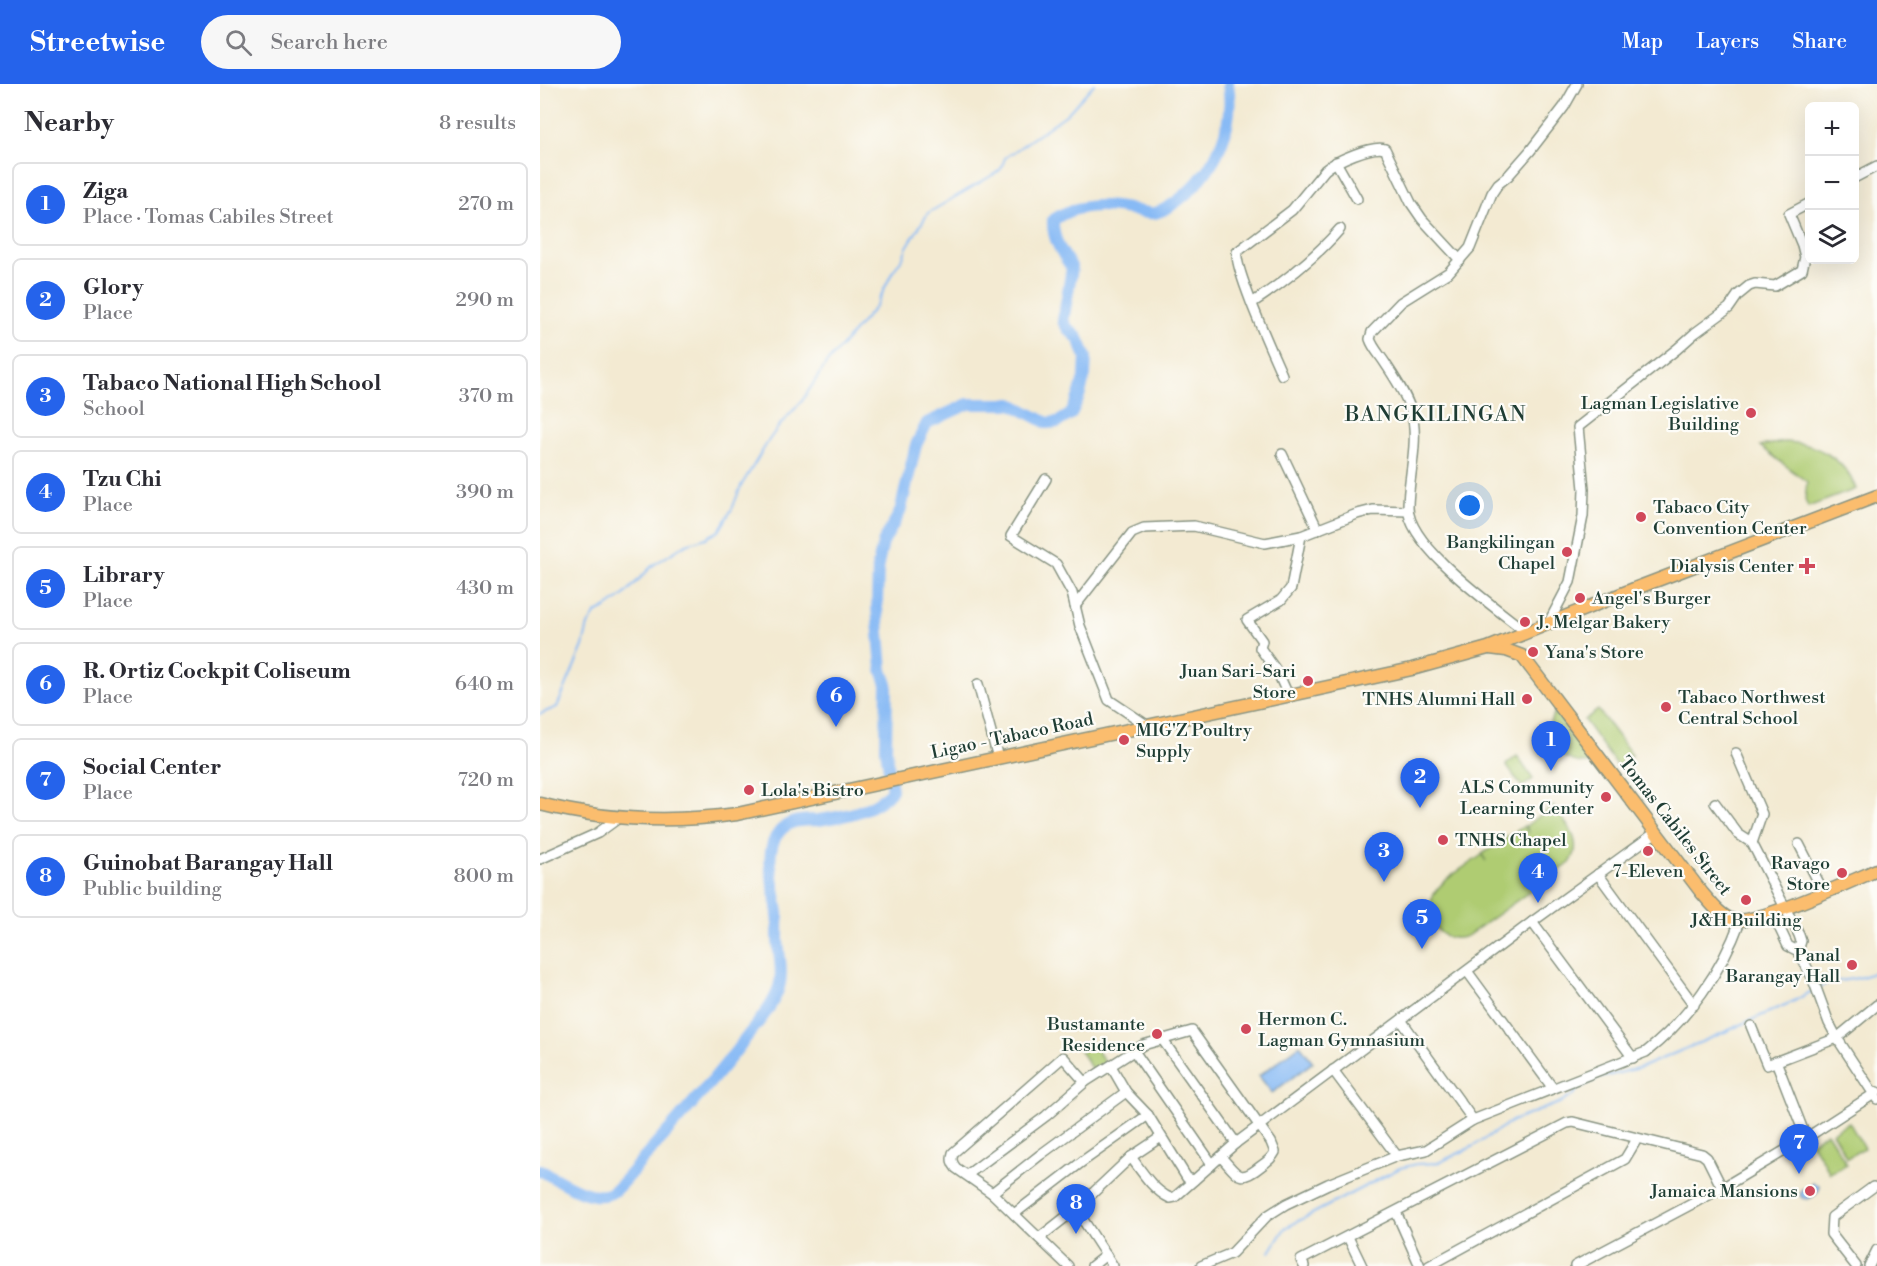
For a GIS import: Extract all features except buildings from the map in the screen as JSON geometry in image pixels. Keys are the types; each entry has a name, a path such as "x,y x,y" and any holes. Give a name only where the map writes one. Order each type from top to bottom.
{"main road":[{"name":"Ligao - Tabaco Road","path":"540,804 584,813 620,817 686,819 728,815 1366,679 1488,648 1877,496"},
{"path":"1522,656 1521,643 1526,632"},
{"name":"Ligao - Tabaco Road","path":"1488,648 1506,650 1522,656"},
{"name":"Tomas Cabiles Street","path":"1522,656 1713,905 1727,917 1740,921"},
{"path":"1740,921 1824,893 1877,870"}],"street":[{"path":"1526,632 1443,564 1426,547 1408,511 1414,438 1411,411 1398,384 1371,343 1371,335 1401,302 1449,272 1470,248 1492,193 1530,151 1577,84"},
{"path":"1282,375 1238,265 1237,252 1292,210 1325,170 1336,162 1376,148 1385,149 1411,203 1422,219 1460,260"},
{"path":"1336,162 1357,199"},
{"path":"1859,175 1877,166"},
{"path":"1548,624 1570,582 1583,516 1584,489 1578,428 1695,333 1729,309 1749,286 1755,284 1775,286 1802,270 1805,257 1789,214 1805,205"},
{"path":"1252,303 1274,289 1316,254 1340,229"},
{"path":"1282,454 1318,530"},
{"path":"1046,479 1011,536 1056,564 1072,593 1080,626 1109,700 1148,726"},
{"path":"1075,606 1132,533 1144,528 1194,526 1265,543 1301,536 1373,510 1408,511"},
{"path":"1288,695 1278,672 1260,648 1262,641 1247,620 1281,600 1291,588 1301,536"},
{"path":"978,684 998,758"},
{"path":"1736,753 1762,813 1752,843"},
{"path":"1715,803 1738,834 1752,843 1801,941 1798,951"},
{"path":"540,859 590,837 620,817"},
{"path":"1131,1157 1152,1185 1168,1198 1175,1197 1236,1143 1655,832"},
{"path":"1799,844 1824,893"},
{"path":"1598,874 1694,1005"},
{"path":"1575,1266 1722,1188 1876,1095 1837,1038 1812,977 1798,951 1788,945 1772,912"},
{"path":"1201,1266 1232,1253 1268,1216 1286,1204 1397,1156 1426,1150 1473,1120 1552,1087 1646,1052 1662,1040 1694,1005 1732,942 1740,921"},
{"path":"1532,922 1633,1058"},
{"path":"1467,971 1552,1087"},
{"path":"1751,1026 1767,1065 1837,1038 1877,1005"},
{"path":"1401,1020 1473,1120"},
{"path":"966,1174 1046,1116 1085,1082 1143,1045 1192,1031 1271,1142 1275,1152 1268,1161 1248,1176 1243,1177 1238,1175 1221,1157"},
{"path":"1162,1039 1236,1143"},
{"path":"1134,1051 1212,1164"},
{"path":"1068,1266 992,1193 952,1163 953,1153 1063,1058 1085,1082"},
{"path":"1776,1061 1806,1138"},
{"path":"1111,1066 1126,1092 1148,1115 1187,1178 1194,1180"},
{"path":"1333,1070 1397,1156"},
{"path":"992,1193 1126,1092"},
{"path":"1014,1214 1148,1115"},
{"path":"1304,1266 1301,1260 1567,1123 1573,1122 1702,1154 1707,1158 1722,1188"},
{"path":"1039,1238 1076,1209 1131,1157 1161,1137"},
{"path":"1429,1266 1625,1159 1637,1139"},
{"path":"1856,1266 1831,1233 1832,1217 1876,1187"},
{"path":"1076,1209 1113,1266"},
{"path":"1396,1212 1420,1266"},
{"path":"1348,1236 1362,1266"},
{"path":"1869,1266 1877,1250"},
{"path":"1092,1266 1106,1255"}],"green space":[{"path":"1785,442 1808,445 1828,454 1844,469 1856,489 1808,507 1805,500 1807,482 1760,446"},
{"path":"1598,710 1632,755 1617,766 1584,720"},
{"path":"1555,712 1592,762 1572,761 1556,749 1549,731"},
{"path":"1517,756 1533,779 1522,787 1506,765"},
{"path":"1553,806 1575,840 1576,847 1570,863 1467,936 1458,938 1442,934 1436,928 1430,912 1434,894 1438,888 1482,855 1486,861 1482,854 1524,826 1529,833 1526,826"},
{"path":"1093,1043 1107,1066 1095,1074 1080,1051"},
{"path":"1849,1122 1864,1148 1847,1158 1832,1132"},
{"path":"1827,1132 1847,1164 1830,1173 1811,1142"}],"water":[{"path":"1300,1045 1313,1062 1272,1093 1259,1076"},
{"name":"Jamaica Mansions","path":"1813,1183 1819,1185 1818,1192 1810,1198 1802,1198 1800,1195 1802,1190"}],"waterway":[{"path":"540,714 557,707 583,646 588,625 596,613 624,595 652,566 686,544 719,531 732,509 741,486 769,440 802,401 826,364 876,306 892,273 928,213 996,173 1001,169 1005,158 1067,114 1094,84"},
{"path":"540,1170 584,1192 594,1195 612,1192 703,1091 768,1010 778,990 781,977 778,914 770,857 775,839 788,824 858,812 877,803 892,790 886,749 887,684 882,670 877,608 878,565 883,543 900,512 916,445 927,423 968,404 1012,404 1047,423 1058,422 1071,414 1085,375 1086,357 1078,338 1063,321 1072,268 1056,240 1053,220 1071,211 1089,207 1108,206 1155,213 1179,200 1207,171 1221,144 1229,115 1228,84"},
{"path":"1819,987 1863,977 1877,970"},
{"path":"1270,1252 1285,1228 1400,1168 1438,1163 1472,1147 1512,1121 1559,1103 1596,1079 1642,1067 1794,1001 1814,990"}],"place":[{"name":"Lagman Legislative Building","path":"1751,413"},
{"name":"Tabaco City Convention Center","path":"1641,517"},
{"name":"Bangkilingan Chapel","path":"1567,552"},
{"name":"Dialysis Center","path":"1807,566"},
{"name":"Angel's Burger","path":"1580,598"},
{"name":"J. Melgar Bakery","path":"1525,622"},
{"name":"Yana's Store","path":"1533,652"},
{"name":"Juan Sari-Sari Store","path":"1308,681"},
{"name":"TNHS Alumni Hall","path":"1527,699"},
{"name":"Tabaco Northwest Central School","path":"1666,707"},
{"name":"R. Ortiz Cockpit Coliseum","path":"836,727"},
{"name":"MIG'Z Poultry Supply","path":"1124,740"},
{"name":"Ziga","path":"1551,771"},
{"name":"Lola's Bistro","path":"749,790"},
{"name":"ALS Community Learning Center","path":"1606,797"},
{"name":"Glory","path":"1420,808"},
{"name":"TNHS Chapel","path":"1443,840"},
{"name":"7-Eleven","path":"1648,851"},
{"name":"Ravago Store","path":"1842,873"},
{"name":"Tabaco National High School","path":"1384,882"},
{"name":"J&H Building","path":"1746,900"},
{"name":"Tzu Chi","path":"1538,903"},
{"name":"Library","path":"1422,949"},
{"name":"Panal Barangay Hall","path":"1852,965"},
{"name":"Hermon C. Lagman Gymnasium","path":"1246,1029"},
{"name":"Bustamante Residence","path":"1157,1034"},
{"name":"Social Center","path":"1799,1174"},
{"name":"Jamaica Mansions","path":"1810,1191"},
{"name":"Guinobat Barangay Hall","path":"1076,1234"}],"district":[{"name":"BANGKILINGAN","path":"1436,415"}]}
